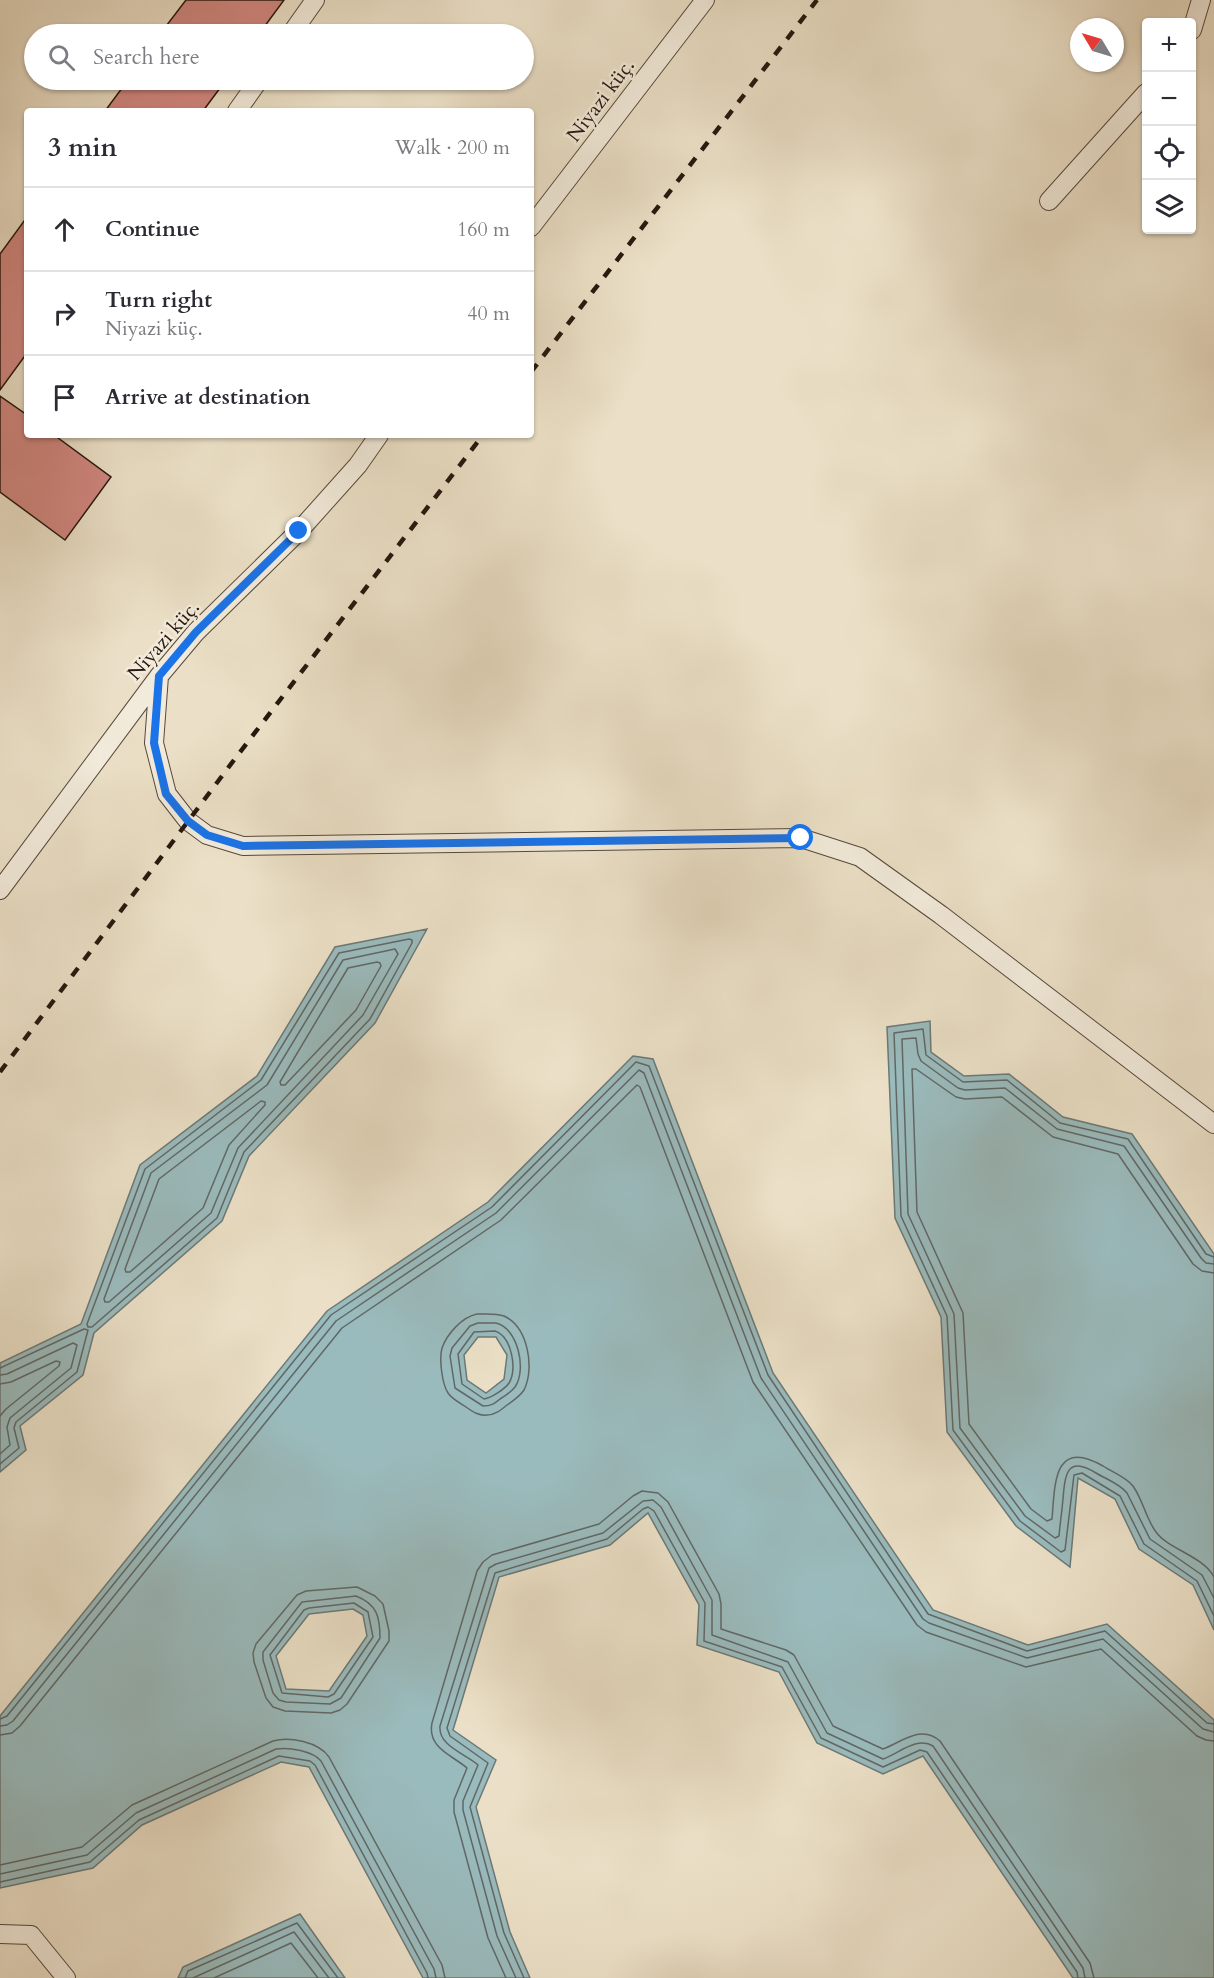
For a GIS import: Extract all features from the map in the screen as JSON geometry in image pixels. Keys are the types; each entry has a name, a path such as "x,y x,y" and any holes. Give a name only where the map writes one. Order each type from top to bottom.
{"lane":[{"path":"298,24 315,0"},
{"name":"Niyazi küç.","path":"534,222 705,0"},
{"path":"1195,18 1201,0"},
{"path":"239,108 253,90"},
{"path":"1049,201 1142,97"},
{"name":"Niyazi küç.","path":"0,890 159,676 196,632 299,531 358,465 378,438"},
{"path":"159,676 154,743 166,794 188,821 207,835 243,846 801,838 860,857 941,915 1214,1124"},
{"path":"0,1934 31,1935 66,1978"}],"water":[{"path":"427,929 375,1023 249,1156 222,1221 94,1333 83,1375 20,1426 26,1450 0,1472 0,1363 81,1324 140,1165 257,1076 335,947"},
{"path":"930,1021 931,1052 964,1076 1009,1074 1063,1117 1132,1134 1214,1254 1214,1630 1193,1585 1139,1549 1115,1499 1078,1478 1070,1567 1016,1526 947,1432 941,1317 895,1218 887,1027"},
{"path":"633,1056 653,1059 773,1373 933,1610 1028,1645 1107,1624 1214,1720 1214,1978 1073,1978 923,1756 883,1774 817,1743 779,1672 697,1645 699,1605 648,1513 610,1545 499,1577 453,1730 496,1760 476,1807 510,1932 530,1978 423,1978 309,1767 281,1762 142,1825 93,1868 0,1888 0,1716 327,1311 488,1202","holes":["478,1337 496,1337 507,1355 504,1379 486,1393 467,1380 464,1355","353,1609 363,1615 367,1636 329,1691 286,1689 276,1656 309,1614"]},
{"path":"300,1914 345,1978 178,1978 183,1967"}],"building":[{"path":"186,0 284,0 266,24 168,24"},
{"path":"121,90 219,90 205,108 107,108"},
{"path":"24,221 24,357 0,390 0,254"},
{"path":"0,396 24,413 24,438 58,438 111,477 65,540 0,492"}],"railway":[{"path":"534,368 817,0"},
{"path":"0,1072 234,760 481,438"}],"route":[{"path":"299,531 196,632 159,676 154,743 166,794 188,821 207,835 243,846 801,838"}]}
